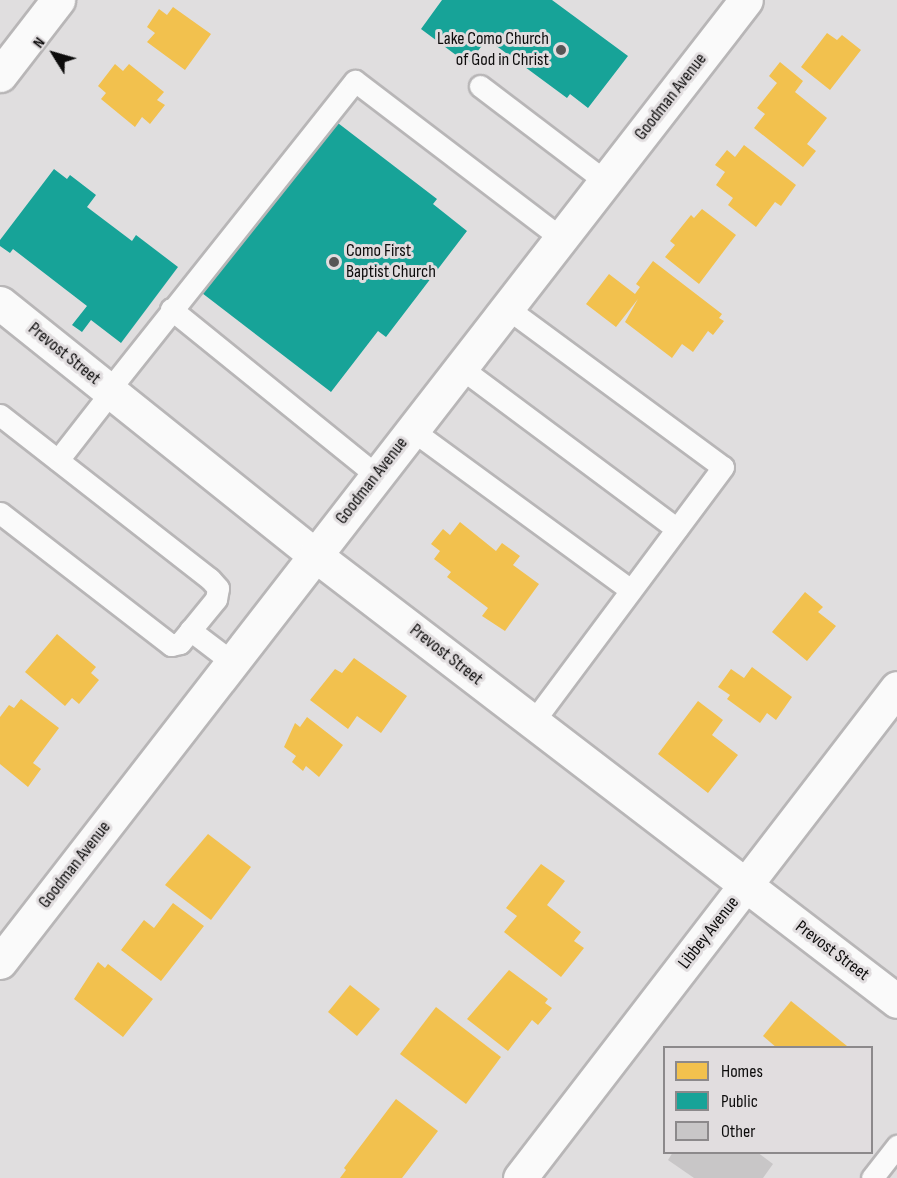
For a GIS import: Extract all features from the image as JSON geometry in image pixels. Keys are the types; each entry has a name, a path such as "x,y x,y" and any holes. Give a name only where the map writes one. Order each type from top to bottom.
{"street":[{"path":"0,75 58,0"},
{"name":"Goodman Avenue","path":"0,962 746,0"},
{"name":"Prevost Street","path":"0,303 315,555 897,1001"},
{"name":"Libbey Avenue","path":"520,1178 897,688"}],"lane":[{"path":"58,460 171,309 355,81 561,238"},
{"path":"480,86 605,181"},
{"path":"507,308 723,467 533,722"},
{"path":"171,309 376,476"},
{"path":"460,368 677,530"},
{"path":"0,415 218,588 216,598 180,643 171,645 0,513"},
{"path":"412,430 631,590"},
{"path":"190,630 232,662"},
{"path":"872,1178 897,1146"}],"building: Homes":[{"path":"173,7 211,34 185,70 147,42 155,33 147,27 159,9 167,15"},
{"path":"827,33 837,40 842,35 861,50 830,90 801,67"},
{"path":"780,62 803,81 795,92 827,118 807,144 816,151 803,167 754,128 765,114 757,108 777,83 769,76"},
{"path":"115,64 123,71 129,64 164,92 157,100 165,105 150,124 142,117 135,127 101,99 106,93 98,86"},
{"path":"744,145 796,185 781,206 775,202 756,227 728,205 733,198 716,185 725,172 715,165 727,150 735,157"},
{"path":"702,209 736,235 699,284 665,257 675,245 670,241 691,215 694,218"},
{"path":"653,261 722,314 719,318 724,321 713,335 708,331 693,352 682,344 672,358 625,322 638,299 616,327 586,304 609,274 635,294 640,287 636,284"},
{"path":"460,522 496,551 502,543 520,556 513,565 539,584 505,631 482,616 488,608 447,577 451,572 434,559 440,551 431,544 443,529 450,535"},
{"path":"805,592 823,607 818,612 836,626 807,661 772,632"},
{"path":"57,634 96,667 91,673 99,680 79,704 72,698 65,706 25,672"},
{"path":"354,658 407,696 381,733 357,716 348,729 310,700 335,669 342,673"},
{"path":"752,667 792,697 776,720 767,713 760,723 727,699 730,695 718,687 731,669 744,678"},
{"path":"21,699 59,728 33,763 41,769 28,787 0,764 0,717 9,705 14,708"},
{"path":"698,701 723,720 712,735 738,755 708,793 658,754"},
{"path":"307,717 343,745 319,777 306,766 303,771 292,762 296,756 284,747 295,723 300,727"},
{"path":"208,834 251,867 211,920 165,885"},
{"path":"541,864 565,881 547,905 581,932 574,941 584,948 561,977 504,932 517,916 506,908"},
{"path":"173,903 204,926 161,981 121,950 144,920 154,928"},
{"path":"98,962 105,968 108,964 153,999 123,1037 74,999"},
{"path":"509,970 548,999 545,1003 552,1008 538,1025 532,1020 508,1051 467,1019"},
{"path":"350,985 380,1009 357,1036 328,1012"},
{"path":"791,1001 847,1046 775,1046 763,1036"},
{"path":"436,1007 501,1057 466,1104 400,1054"},
{"path":"396,1099 438,1131 402,1178 340,1178 346,1170 344,1168"}],"building: Public":[{"name":"Lake Como Church of God in Christ","path":"442,0 552,0 628,56 588,108 570,94 567,98 487,39 468,64 421,29"},
{"name":"Como First Baptist Church","path":"334,120 437,199 433,204 467,231 386,337 378,331 331,392 202,293"},
{"path":"54,169 67,179 70,175 96,195 87,207 132,241 136,235 178,267 121,343 91,320 82,332 72,325 87,306 13,249 10,253 0,246 0,240"}],"building: Other":[{"path":"672,1154 760,1154 773,1164 763,1178 694,1178 668,1160"}],"place":[{"name":"Lake Como Church of God in Christ","path":"561,50"},
{"name":"Como First Baptist Church","path":"334,262"}]}
